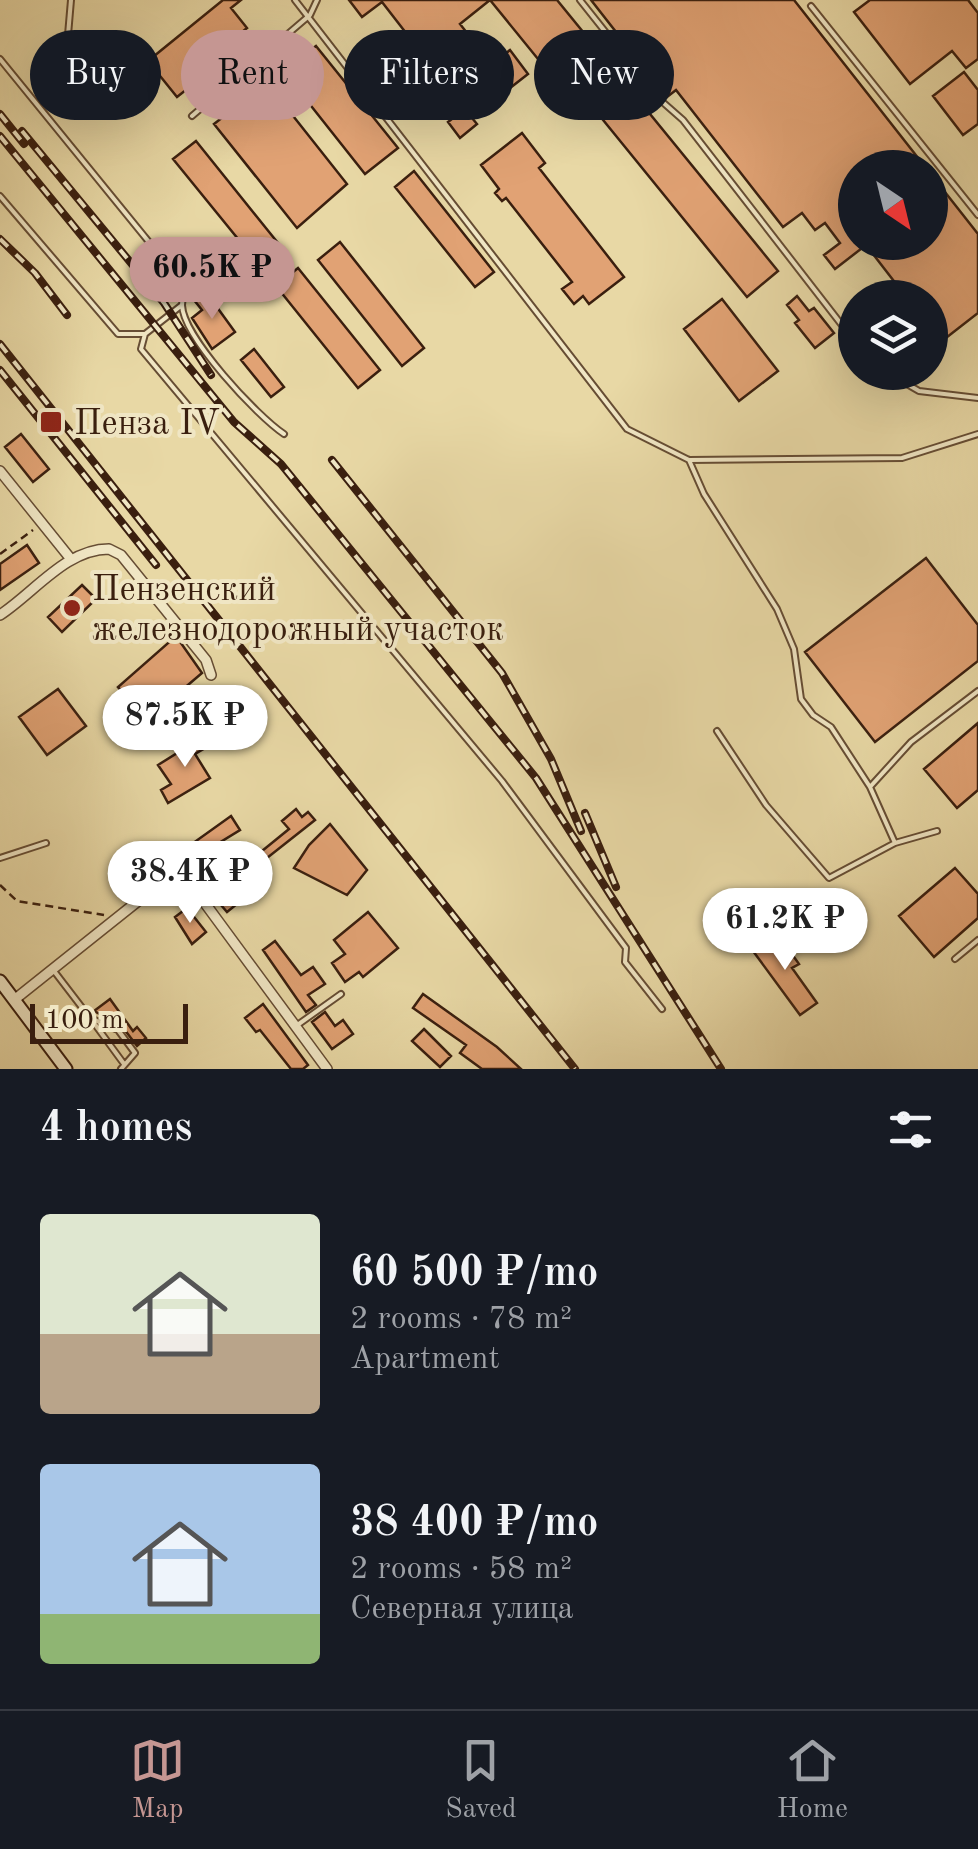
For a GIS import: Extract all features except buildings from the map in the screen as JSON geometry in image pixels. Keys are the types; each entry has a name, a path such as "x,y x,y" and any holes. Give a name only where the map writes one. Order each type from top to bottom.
{"main road":[{"path":"0,981 66,1069"}],"street":[{"path":"0,471 70,558"},
{"path":"0,614 70,558 109,548 121,555 206,660 212,675"},
{"path":"14,1000 172,874 182,872 327,1069"}],"lane":[{"path":"68,30 71,0"},
{"path":"296,0 627,429 690,460 902,458 978,434"},
{"path":"292,30 310,15 317,0"},
{"path":"580,0 658,98 683,120 838,320"},
{"path":"811,6 978,215"},
{"path":"0,59 184,285 182,318 212,358 264,421 284,434"},
{"path":"0,196 118,334 144,334 182,305"},
{"path":"144,334 141,350 502,781 626,948 625,962 662,1009"},
{"path":"917,390 978,398"},
{"path":"690,460 704,494 777,609 794,649 801,699 813,715 832,727 870,786 895,843"},
{"path":"870,786 911,742 978,691"},
{"path":"718,732 766,805 829,878 895,843 936,831"},
{"path":"0,858 46,843"},
{"path":"955,959 978,940"},
{"path":"54,971 122,1066 135,1053 118,1030 90,1018"},
{"path":"296,1026 340,994"}],"path":[{"path":"0,554 43,524"},
{"path":"0,885 16,901 98,916 121,915"}],"railway":[{"path":"0,114 24,144"},
{"path":"22,131 164,303 211,375"},
{"path":"0,136 234,422 281,464 536,778 721,1069"},
{"path":"0,239 35,273 67,315"},
{"path":"0,344 575,1069"},
{"path":"0,370 156,565"},
{"path":"332,460 502,673 551,759 581,831"},
{"path":"585,813 616,887"}],"place":[{"name":"Пенза IV","path":"51,422"},
{"name":"Пензенский железнодорожный участок","path":"72,608"}]}
